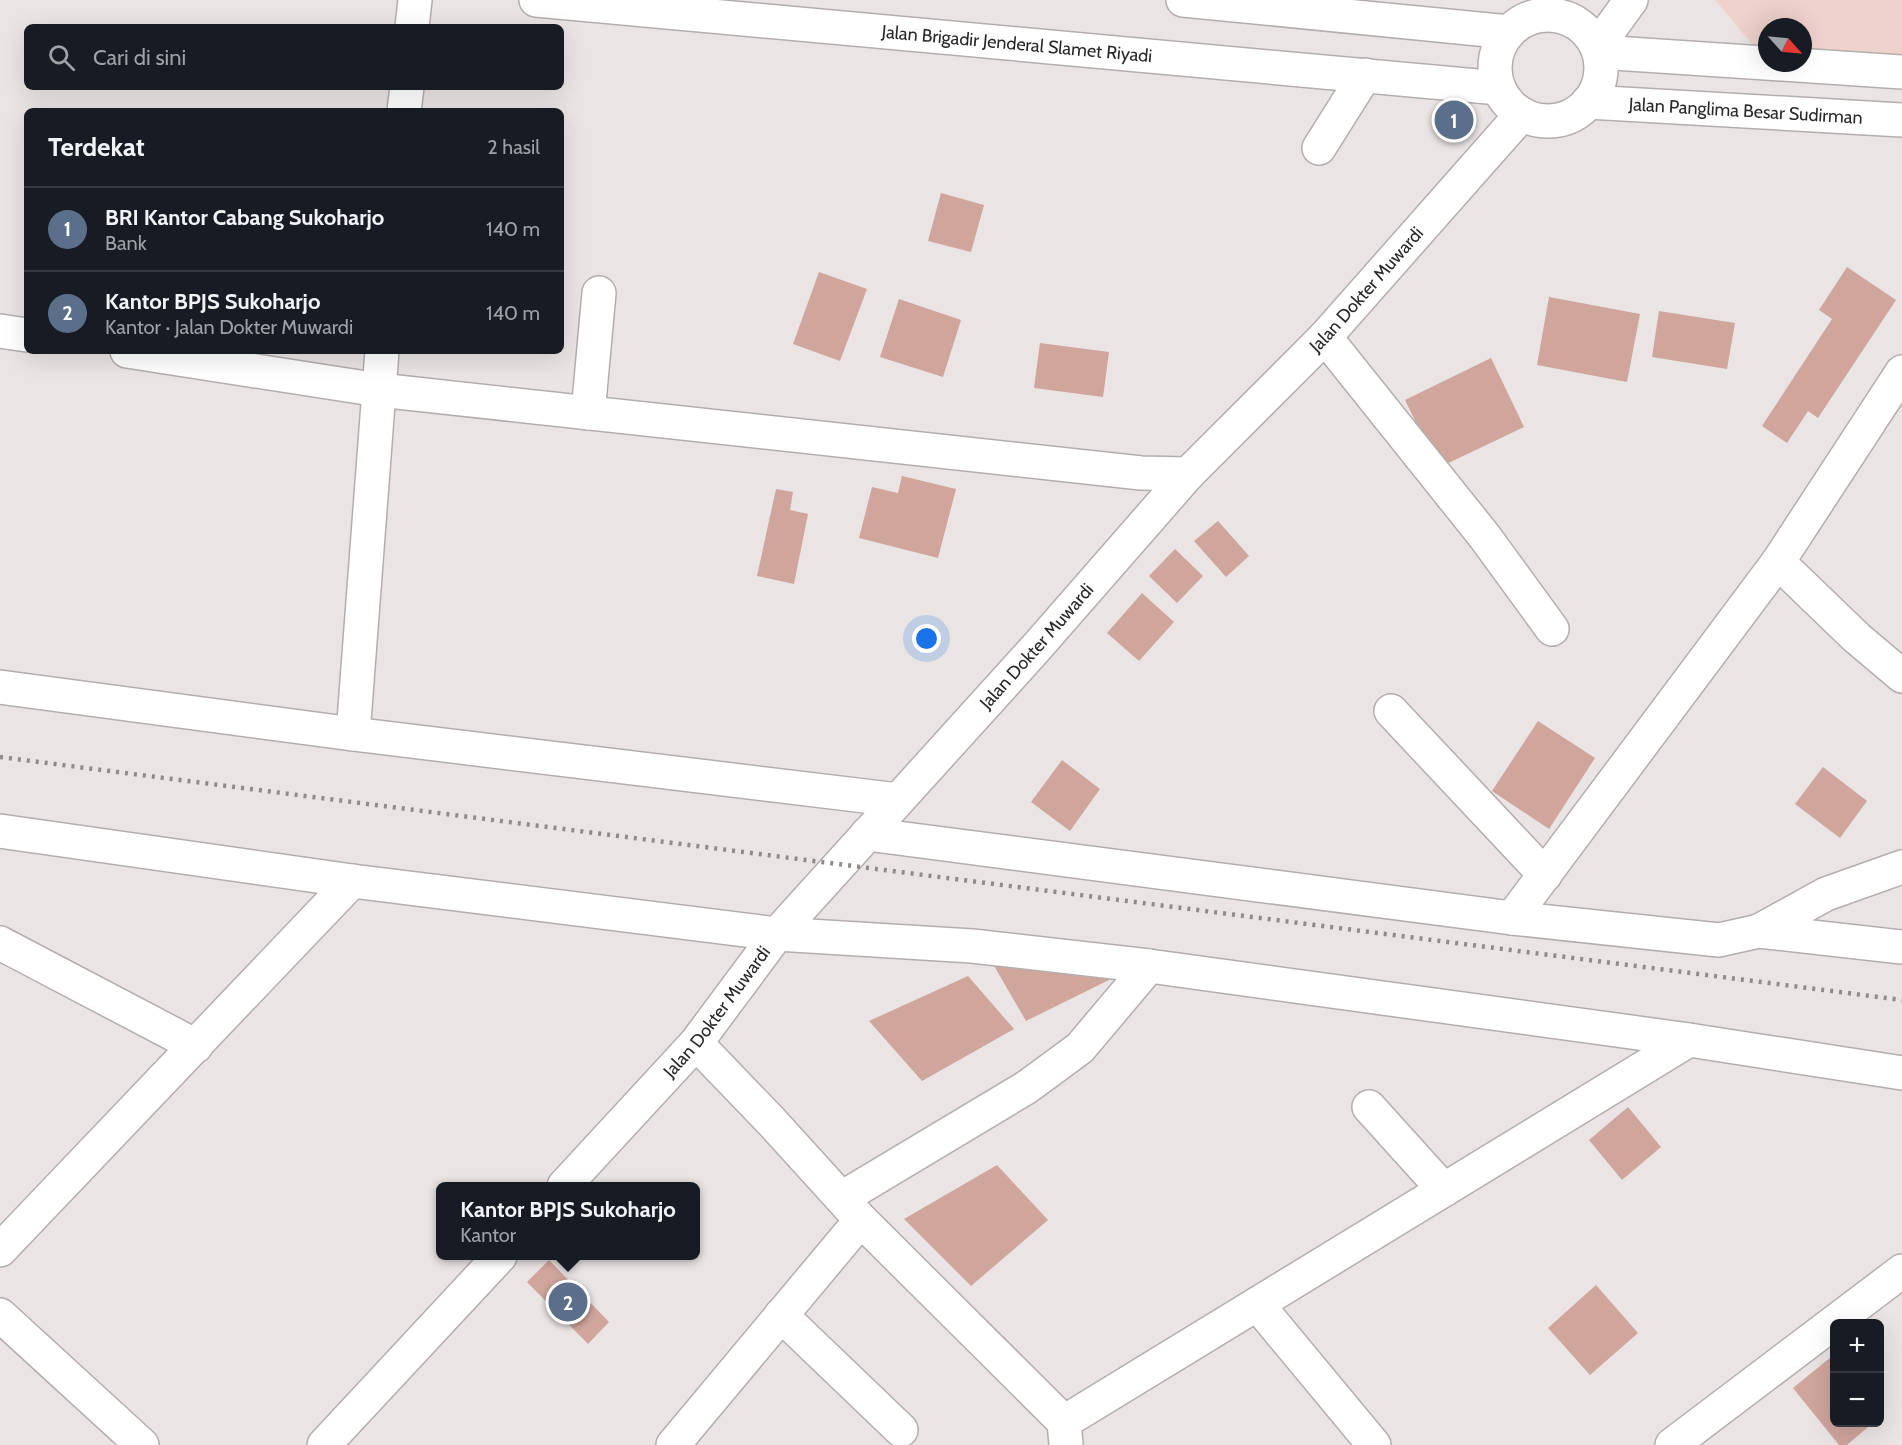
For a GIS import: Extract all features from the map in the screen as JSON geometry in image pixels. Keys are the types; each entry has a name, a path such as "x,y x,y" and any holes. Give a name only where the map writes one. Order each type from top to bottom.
{"street":[{"path":"412,24 415,0"},
{"name":"Jalan Brigadir Jenderal Slamet Riyadi","path":"536,0 1499,88"},
{"path":"1184,0 1509,32"},
{"path":"1598,50 1629,0"},
{"path":"1572,9 1592,37 1601,62 1598,84 1588,102 1564,118 1549,121 1522,114 1508,103 1499,88 1495,73 1496,58 1509,32 1521,22 1536,16 1572,9"},
{"path":"1598,50 1902,72"},
{"path":"1319,148 1365,75"},
{"path":"404,108 406,90"},
{"name":"Jalan Panglima Besar Sudirman","path":"1588,102 1902,120"},
{"name":"Jalan Dokter Muwardi","path":"568,1182 696,1043 777,934 1036,648 1188,474 1324,337 1522,114"},
{"path":"588,413 599,293"},
{"path":"0,331 24,335"},
{"path":"1324,337 1485,537 1552,629"},
{"path":"147,354 379,390 1142,472 1188,474"},
{"path":"353,734 382,354"},
{"path":"1512,918 1778,562 1902,372"},
{"path":"1778,562 1857,638 1902,676"},
{"path":"0,687 353,734 898,800"},
{"path":"1392,711 1545,875"},
{"path":"0,831 352,881 777,934 972,946 1149,966 1689,1040 1902,1073"},
{"path":"867,834 1512,918 1719,940 1759,931 1826,894 1902,867"},
{"path":"0,1250 352,881"},
{"path":"1759,931 1902,947"},
{"path":"0,943 196,1046"},
{"path":"673,1445 782,1315 851,1209 1080,1048 1149,966"},
{"path":"696,1043 1065,1434 1257,1305 1689,1040"},
{"path":"1369,1107 1444,1190"},
{"path":"324,1445 496,1260"},
{"path":"1672,1445 1902,1271"},
{"path":"1257,1305 1374,1445"},
{"path":"0,1315 142,1445"},
{"path":"782,1315 901,1430"}],"shaded area":[{"path":"1715,0 1902,0 1902,79 1812,64 1812,18 1758,18 1758,51"}],"building":[{"path":"941,193 984,205 971,252 928,241"},
{"path":"1847,267 1896,300 1818,418 1808,411 1787,443 1762,426 1832,319 1819,310"},
{"path":"819,272 867,289 840,361 793,344"},
{"path":"1549,297 1640,314 1627,382 1537,365"},
{"path":"899,299 961,320 943,377 880,357"},
{"path":"1659,311 1735,323 1727,369 1652,357"},
{"path":"1040,343 1109,352 1103,397 1034,388"},
{"path":"1491,358 1524,427 1438,468 1405,400"},
{"path":"902,476 956,489 938,558 859,538 872,487 898,493"},
{"path":"776,489 793,492 790,510 808,514 794,584 757,576"},
{"path":"1218,521 1249,556 1226,577 1194,541"},
{"path":"1175,549 1203,576 1177,603 1149,576"},
{"path":"1142,593 1174,622 1139,661 1107,633"},
{"path":"1538,721 1595,758 1549,829 1492,791"},
{"path":"1062,760 1100,789 1070,831 1031,802"},
{"path":"1823,767 1867,801 1840,838 1795,804"},
{"path":"989,957 1111,979 1026,1021"},
{"path":"968,976 1014,1029 922,1081 869,1021"},
{"path":"1628,1107 1661,1147 1622,1180 1589,1140"},
{"path":"997,1165 1048,1220 971,1286 904,1219"},
{"path":"549,1260 609,1322 588,1344 527,1282"},
{"path":"1596,1285 1638,1333 1590,1375 1548,1328"},
{"path":"1830,1358 1830,1427 1868,1427 1847,1445 1839,1445 1793,1388"}],"railway":[{"path":"0,757 1902,1000"}],"place":[{"name":"BRI Kantor Cabang Sukoharjo","path":"1454,120"},
{"name":"Kantor BPJS Sukoharjo","path":"568,1302"}]}
